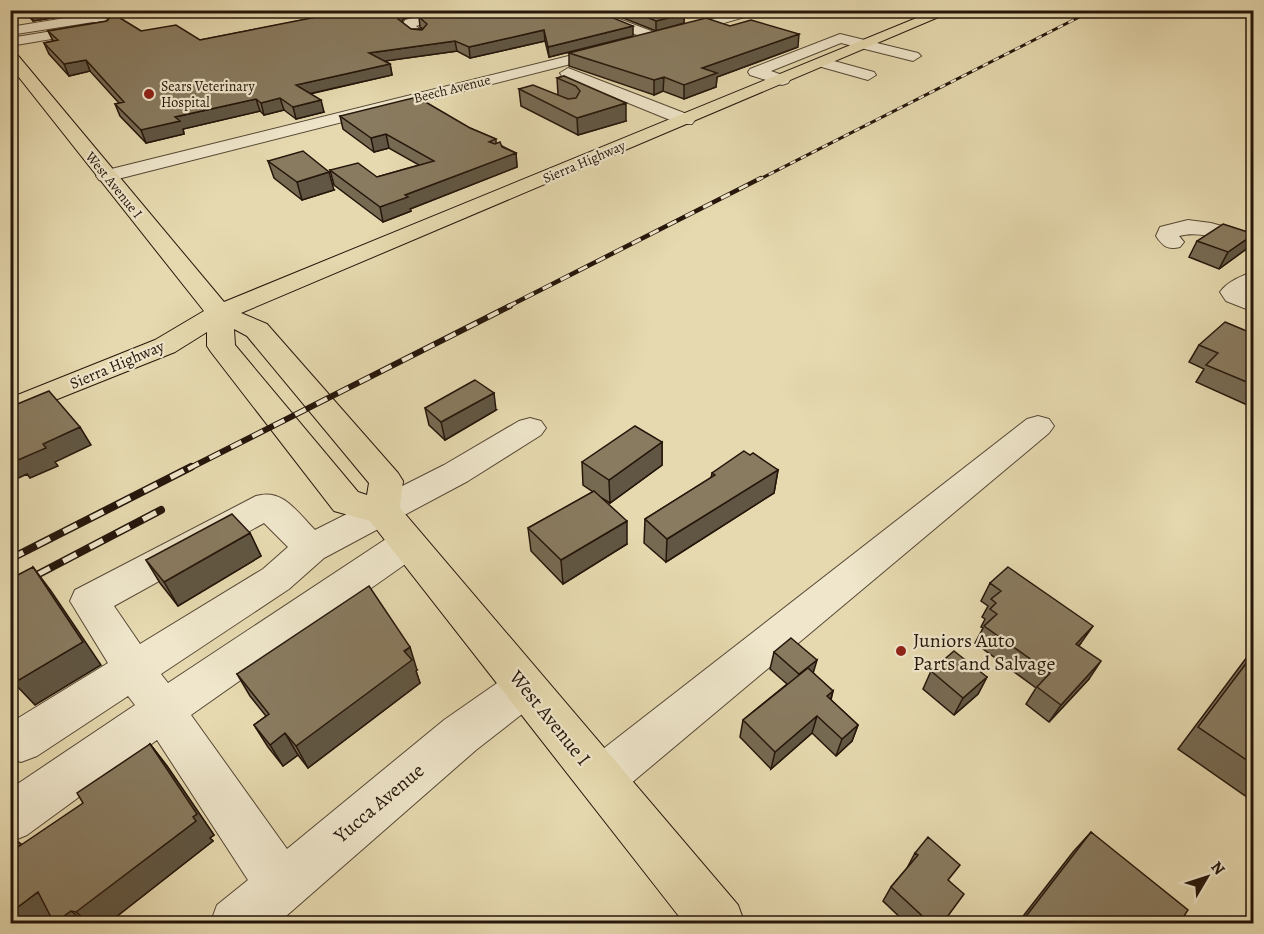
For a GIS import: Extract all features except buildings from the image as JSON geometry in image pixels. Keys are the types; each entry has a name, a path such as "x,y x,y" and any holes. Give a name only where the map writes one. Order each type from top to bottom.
{"main road":[{"name":"Sierra Highway","path":"10,409 165,346 219,313 949,10"},
{"name":"West Avenue I","path":"10,55 219,313 257,330 386,481 382,511 719,924"},
{"name":"Sierra Highway","path":"10,386 160,325 219,313"},
{"path":"219,313 221,346 346,502 382,511"}],"street":[{"path":"581,10 657,38"},
{"name":"Beech Avenue","path":"106,176 763,10"},
{"path":"419,35 408,27 410,22 460,11"},
{"path":"10,31 96,18 106,26 10,42"},
{"path":"782,80 756,72 840,38 913,56"},
{"path":"816,48 843,54"},
{"path":"823,63 868,75"},
{"path":"568,73 686,120"},
{"path":"496,78 517,87"},
{"path":"238,124 257,138"},
{"path":"1172,242 1167,236 1168,232 1183,227 1210,231 1254,243"},
{"path":"601,779 1038,426"},
{"path":"21,741 276,579 310,548 456,473 530,428"},
{"path":"281,885 241,822 134,671 89,601 268,505 310,548"},
{"path":"10,818 408,543"},
{"name":"Yucca Avenue","path":"236,924 460,735 525,687"}],"railway":[{"path":"758,180 1093,10"},
{"path":"507,307 761,178"},
{"path":"188,469 510,306"},
{"path":"10,559 191,467"},
{"path":"10,589 161,510"}],"place":[{"name":"Sears Veterinary Hospital","path":"149,94"},
{"name":"Juniors Auto Parts and Salvage","path":"901,651"}]}
